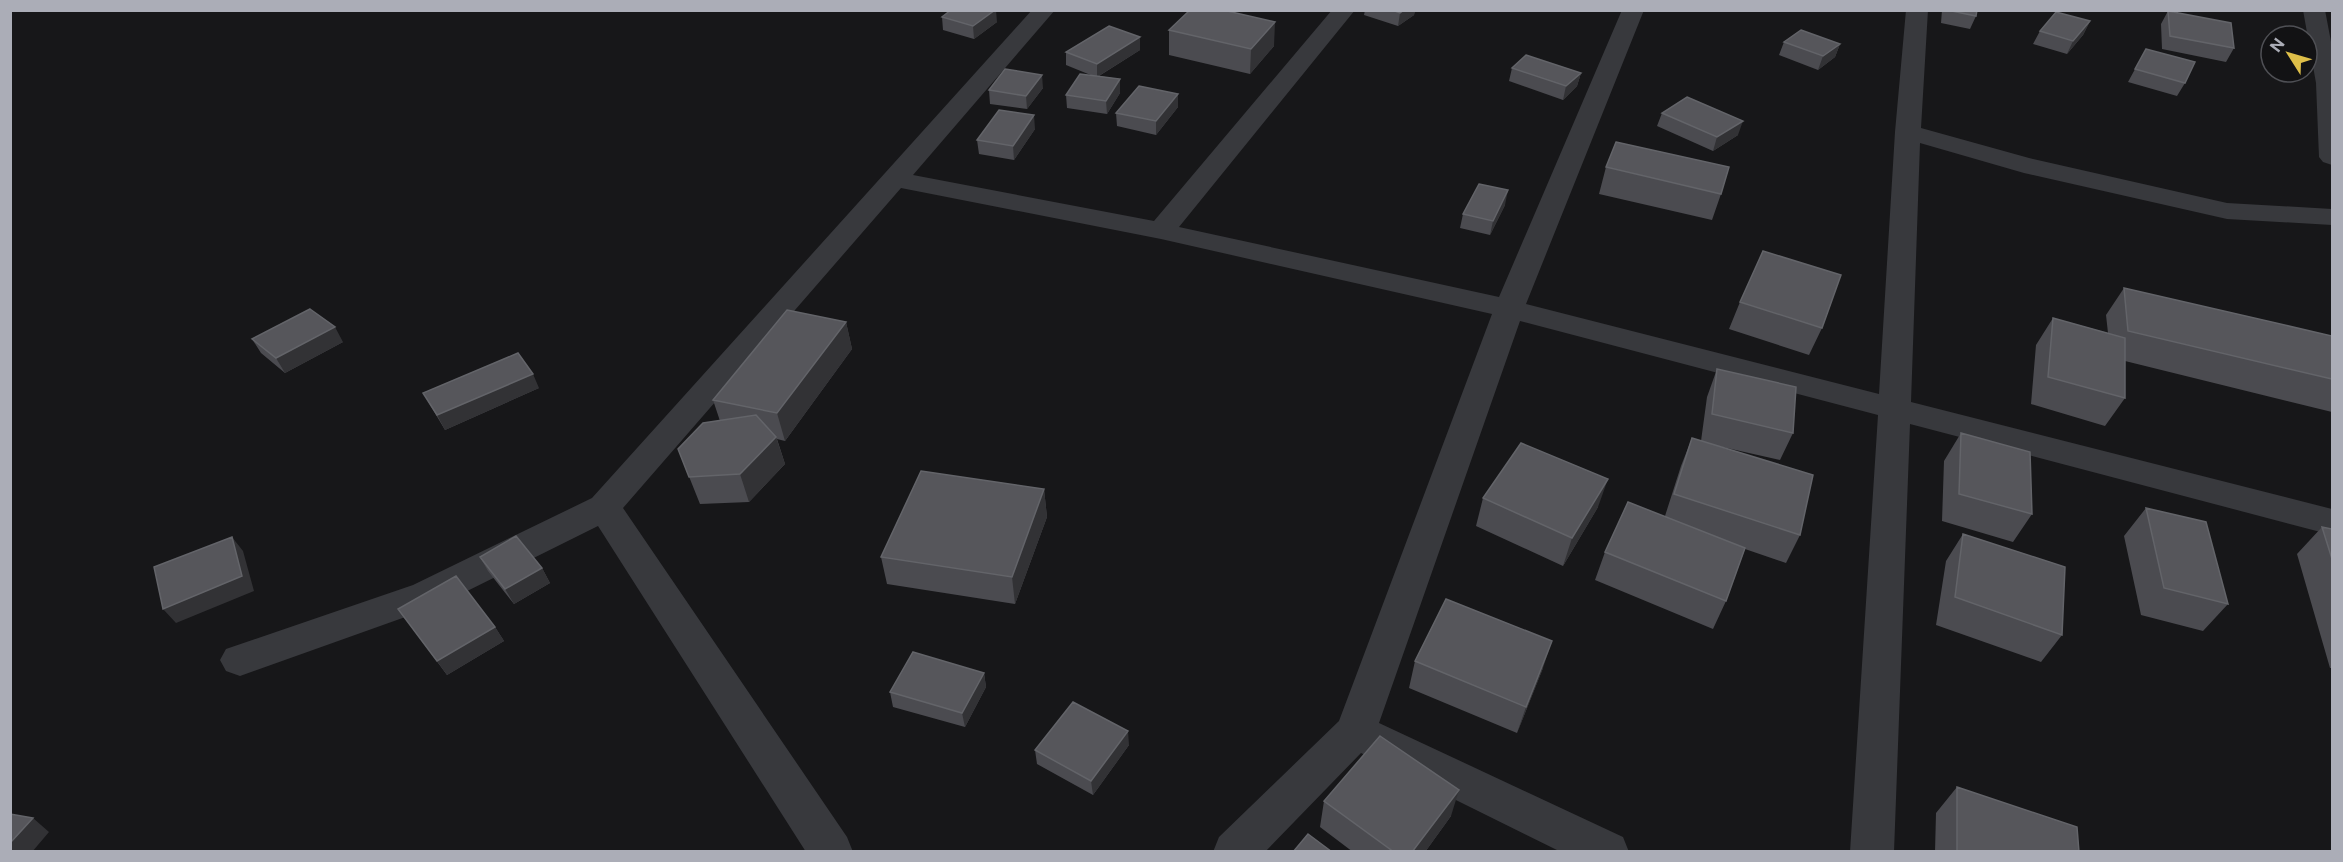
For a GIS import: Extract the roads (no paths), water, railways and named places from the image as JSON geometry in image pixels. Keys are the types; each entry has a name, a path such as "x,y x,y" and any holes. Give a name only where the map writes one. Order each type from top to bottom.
{"street":[{"path":"240,660 426,595 604,507 1044,10"},
{"path":"1161,231 1344,10"},
{"path":"1235,852 1356,731 1509,309 1633,10"},
{"path":"1872,852 1908,132 1917,10"},
{"path":"2314,10 2328,83 2332,157"},
{"path":"1908,132 2024,165 2227,211 2332,217"},
{"path":"895,179 1161,231 1509,309 2332,522"},
{"path":"604,507 831,852"},
{"path":"1356,731 1606,852"}]}
